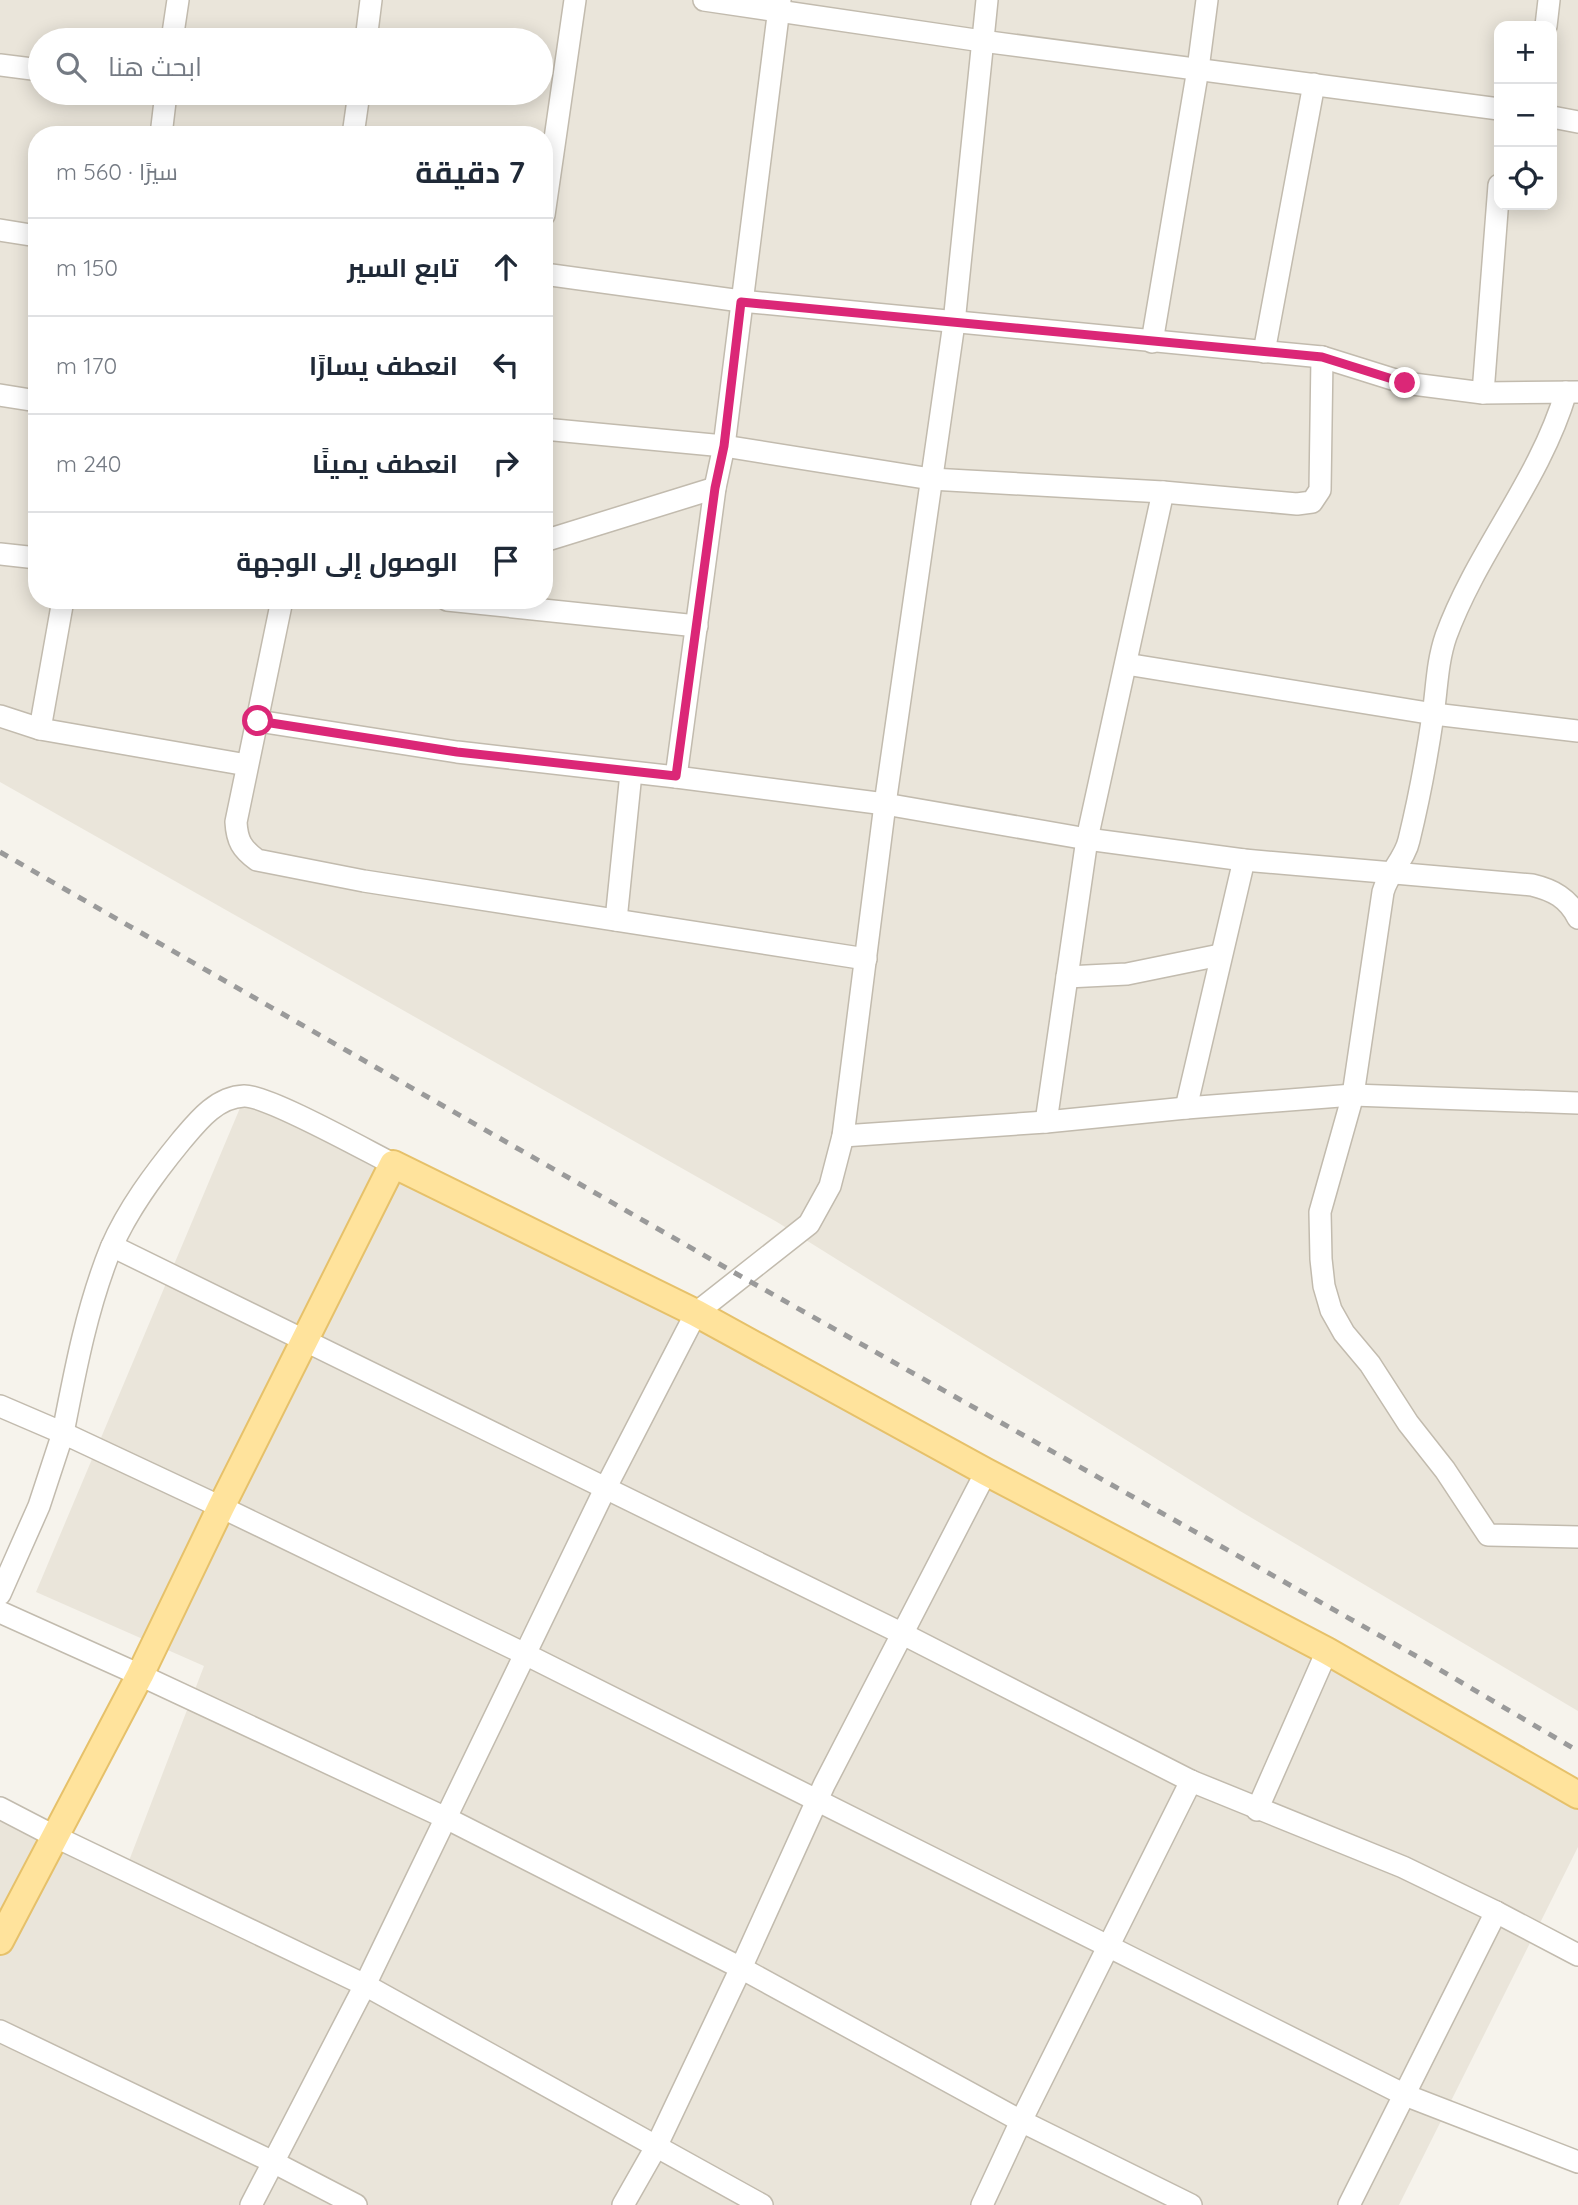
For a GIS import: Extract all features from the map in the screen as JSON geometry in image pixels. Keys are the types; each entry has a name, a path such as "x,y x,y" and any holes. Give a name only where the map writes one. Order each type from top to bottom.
{"main road":[{"path":"0,1941 140,1675 393,1164 696,1314 986,1472 1327,1651 1578,1795"}],"street":[{"path":"174,28 178,0"},
{"path":"368,28 371,0"},
{"path":"553,153 575,0"},
{"path":"704,0 779,5 982,41 1494,108"},
{"path":"251,2205 365,1985 605,1489 696,1314 809,1224 830,1186 843,1136 886,804 954,323 986,0"},
{"path":"1152,342 1207,0"},
{"path":"1547,21 1549,0"},
{"path":"676,776 715,488 724,446 779,5"},
{"path":"0,65 28,68"},
{"path":"1264,352 1314,84"},
{"path":"162,126 165,105"},
{"path":"354,126 357,105"},
{"path":"1557,118 1578,122"},
{"path":"1483,393 1497,210"},
{"path":"0,230 28,235"},
{"path":"553,275 741,302 1322,357 1405,383 1483,393 1572,392 1446,634 1409,844 1391,873 1381,900 1353,1095 1320,1212 1321,1259 1331,1310 1344,1333 1370,1364 1488,1535 1578,1537"},
{"path":"553,430 724,446 931,479 1163,492 1280,503 1312,502 1320,490 1322,357"},
{"path":"0,395 28,400"},
{"path":"553,538 715,488"},
{"path":"1046,1122 1087,839 1163,492"},
{"path":"0,554 28,557"},
{"path":"40,729 61,609"},
{"path":"280,609 236,822 237,838 244,850 257,860 364,881 866,959"},
{"path":"548,609 697,626"},
{"path":"1126,664 1434,713 1578,732"},
{"path":"0,716 40,729 247,765"},
{"path":"258,721 457,752 676,776 886,804 1087,839 1244,860 1532,885 1546,888 1564,899 1578,918"},
{"path":"616,920 631,773"},
{"path":"1186,1108 1244,860"},
{"path":"1067,977 1133,974 1220,955"},
{"path":"843,1136 1046,1122 1353,1095 1578,1103"},
{"path":"0,1594 39,1506 62,1433 84,1332 112,1246 132,1208 161,1165 210,1109 227,1100 246,1096 269,1102 393,1164"},
{"path":"112,1246 903,1634 1191,1781 1403,1867 1578,1955"},
{"path":"0,1406 221,1507 525,1654 1405,2095 1578,2162"},
{"path":"623,2205 656,2147 816,1801 986,1472"},
{"path":"0,1612 446,1818 741,1968 1021,2121 1191,2205"},
{"path":"1257,1810 1327,1651"},
{"path":"982,2205 1107,1946 1191,1781"},
{"path":"0,1808 365,1985 762,2205"},
{"path":"1349,2205 1496,1912"},
{"path":"0,2031 273,2162 356,2205"}],"shaded area":[{"path":"0,0 1578,0 1578,1711 1240,1511 777,1222 0,782"},
{"path":"248,1089 1578,1796 1578,1847 1399,2205 0,2205 0,1798 127,1866 204,1666 36,1592"}],"railway":[{"path":"0,852 742,1277 1425,1661 1578,1751"}],"route":[{"path":"258,721 457,752 676,776 715,488 724,446 741,302 1322,357 1405,383"}]}
